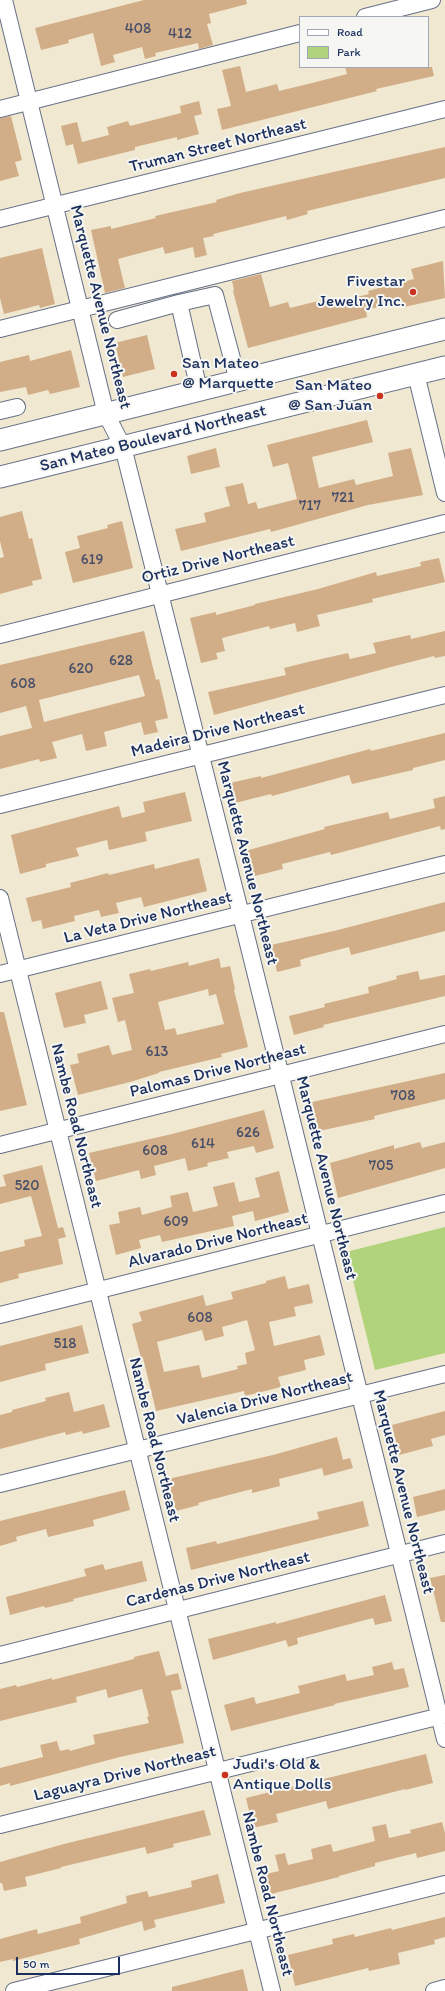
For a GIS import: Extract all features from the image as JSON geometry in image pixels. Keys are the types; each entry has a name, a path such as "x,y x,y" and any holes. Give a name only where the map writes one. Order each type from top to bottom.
{"main road":[{"path":"0,440 445,329"},
{"name":"San Mateo Boulevard Northeast","path":"0,477 445,367"}],"street":[{"name":"Marquette Avenue Northeast","path":"4,0 106,414 123,447 199,755 241,915 399,1554 442,1715 445,1739"},
{"path":"369,16 432,0"},
{"path":"0,109 299,33"},
{"name":"Truman Street Northeast","path":"0,219 445,109"},
{"path":"0,329 445,218"},
{"path":"117,320 215,295 238,381"},
{"path":"179,303 199,390"},
{"path":"416,374 445,493"},
{"path":"0,411 17,407"},
{"name":"Ortiz Drive Northeast","path":"0,635 445,523"},
{"name":"Madeira Drive Northeast","path":"0,805 445,695"},
{"name":"La Veta Drive Northeast","path":"0,974 445,864"},
{"name":"Nambe Road Northeast","path":"0,898 57,1131 178,1610 216,1771 272,1991"},
{"name":"Palomas Drive Northeast","path":"0,1145 445,1034"},
{"name":"Alvarado Drive Northeast","path":"0,1315 445,1203"},
{"name":"Valencia Drive Northeast","path":"0,1484 445,1374"},
{"name":"Cardenas Drive Northeast","path":"0,1654 445,1543"},
{"name":"Laguayra Drive Northeast","path":"0,1824 442,1715"},
{"path":"14,1991 445,1884"},
{"path":"434,1991 445,1988"}],"green space":[{"path":"445,1227 445,1353 375,1370 346,1252"}],"building":[{"path":"144,0 246,0 247,4 209,14 211,23 207,24 213,45 199,49 198,43 155,53 156,56 145,59 142,47 113,55 115,62 101,66 93,33 68,40 69,43 41,50 35,28"},
{"path":"240,66 246,92 277,84 279,91 347,74 345,68 432,67 434,76 376,89 377,91 222,130 217,109 231,106 222,70"},
{"path":"199,101 202,114 194,116 199,134 177,140 177,137 135,147 135,150 78,164 73,144 66,146 61,126 77,122 82,142 109,135 107,127 128,121 130,126 181,113 180,106"},
{"path":"11,116 22,160 15,162 19,176 0,181 0,118"},
{"path":"445,147 445,178 307,211 308,214 287,220 286,216 213,234 214,236 203,238 207,255 195,258 193,247 165,254 163,247 118,259 125,288 105,293 91,230 111,226 111,229 156,218 155,216 217,202 216,200 240,193"},
{"path":"42,248 55,304 40,308 39,305 4,314 0,298 0,258"},
{"path":"443,261 445,298 404,307 403,301 366,310 367,317 248,348 233,291 232,281 261,274 270,307 288,302 290,308 330,298 331,303 369,294 368,291 414,279 411,269"},
{"path":"147,335 155,369 123,377 115,343"},
{"path":"71,350 80,387 50,394 48,390 28,395 26,387 0,392 0,362 29,355 30,361"},
{"path":"367,420 373,442 312,457 319,488 354,479 356,485 393,476 388,453 411,448 423,495 368,505 271,532 270,529 181,551 175,529 206,522 204,513 230,506 225,487 243,483 248,504 256,502 258,509 297,499 288,463 273,467 267,445"},
{"path":"216,448 220,467 191,474 187,456"},
{"path":"22,511 29,539 32,538 42,579 32,581 33,585 0,594 0,558 4,557 0,541 0,517"},
{"path":"122,521 133,568 73,583 65,552 80,548 77,536 108,528 107,525"},
{"path":"439,558 445,582 372,599 373,602 317,615 320,626 297,632 295,623 270,629 269,626 222,638 225,651 216,653 218,659 201,663 190,618 216,612 216,615 318,589 376,572 377,576 421,566 420,562"},
{"path":"144,631 156,680 159,679 168,718 155,721 158,732 144,735 141,722 104,732 107,746 86,751 82,734 52,742 57,758 40,762 39,759 0,769 0,736 32,728 26,706 0,713 0,665","holes":["139,675 145,696 44,722 39,700"]},
{"path":"445,631 445,656 435,658 434,656 214,715 208,692 286,675 284,668 308,662 348,653 350,659 376,653 373,643 410,635 411,639"},
{"path":"445,733 445,760 413,768 413,770 352,784 349,775 272,796 271,794 235,803 230,783 261,776 261,778 370,749 371,751"},
{"path":"185,792 192,821 145,832 147,841 109,850 107,840 76,848 79,856 46,864 46,867 20,874 11,835 119,806 122,818 145,812 143,802"},
{"path":"445,796 445,829 441,830 440,826 331,855 330,852 282,864 283,869 251,877 245,851 325,829 324,827 388,812 390,819 435,808 433,799"},
{"path":"199,858 207,891 144,907 141,897 116,903 119,913 101,917 99,910 74,916 75,921 43,929 41,920 32,922 26,898 71,887 70,883 108,873 109,875 154,864 155,869"},
{"path":"445,902 445,931 351,955 349,947 300,960 301,966 277,972 271,945 338,930"},
{"path":"219,958 221,968 230,966 234,990 248,1047 221,1054 222,1057 159,1072 130,1082 78,1095 70,1065 79,1063 77,1054 109,1045 112,1055 132,1050 125,1020 118,1022 112,998 134,993 129,974 150,969 151,971 188,962 189,966","holes":["208,989 209,996 216,994 224,1024 177,1035 175,1028 165,1030 158,1002"]},
{"path":"418,971 420,980 445,975 445,996 323,1025 324,1027 294,1035 289,1016 325,1007 324,1004 369,993 368,987 397,979 396,976"},
{"path":"101,981 108,1009 84,1015 86,1023 64,1028 55,993"},
{"path":"0,1012 4,1012 27,1105 0,1111"},
{"path":"445,1073 445,1099 374,1116 375,1119 319,1131 312,1102"},
{"path":"264,1110 274,1148 256,1153 254,1146 227,1152 229,1158 207,1163 208,1166 188,1171 185,1158 154,1166 156,1175 141,1179 139,1170 96,1181 89,1153 172,1134"},
{"path":"420,1142 422,1148 445,1142 445,1168 338,1198 330,1163 394,1145 394,1149"},
{"path":"42,1165 58,1228 63,1227 66,1237 58,1239 63,1264 18,1274 19,1278 0,1283 0,1252 25,1246 24,1240 42,1236 31,1196 0,1204 0,1187 6,1186 3,1175"},
{"path":"279,1171 289,1212 255,1221 253,1211 232,1216 234,1226 162,1242 160,1235 139,1240 141,1248 116,1255 109,1225 120,1223 118,1212 140,1207 142,1215 172,1207 170,1196 188,1192 193,1212 218,1206 213,1187 234,1182 239,1202 260,1197 255,1178"},
{"path":"285,1276 288,1289 309,1284 313,1303 294,1307 296,1316 269,1322 274,1346 320,1335 325,1355 304,1360 306,1370 278,1377 281,1387 245,1396 244,1391 156,1411 143,1358 141,1358 132,1324 142,1321 139,1312 203,1295 206,1306 233,1299 231,1292 266,1283 266,1281","holes":["247,1320 255,1350 245,1353 247,1364 237,1366 238,1369 202,1378 199,1365 164,1372 157,1342 202,1330 205,1341 224,1336 222,1327"]},
{"path":"82,1325 89,1353 45,1364 46,1370 0,1382 0,1346"},
{"path":"69,1392 74,1412 104,1404 110,1427 83,1434 82,1431 66,1435 65,1432 0,1449 0,1415 12,1412 12,1410 46,1401 45,1398"},
{"path":"445,1411 445,1435 431,1439 433,1446 399,1455 392,1425"},
{"path":"337,1437 343,1460 350,1458 353,1468 324,1476 322,1468 279,1479 280,1486 252,1493 252,1489 198,1503 199,1505 176,1511 168,1479 273,1455"},
{"path":"445,1489 445,1510 417,1517 413,1497"},
{"path":"125,1490 130,1510 93,1520 94,1526 48,1537 46,1529 16,1537 17,1541 0,1546 0,1521"},
{"path":"363,1501 369,1526 191,1570 186,1548 216,1541 217,1544 319,1519 317,1512"},
{"path":"142,1561 147,1581 73,1599 74,1601 45,1608 44,1606 10,1615 6,1597 86,1576 84,1569 103,1564 105,1570"},
{"path":"445,1575 445,1622 441,1622 430,1578"},
{"path":"385,1595 392,1621 375,1625 373,1618 297,1638 298,1644 288,1647 286,1640 213,1660 208,1639 276,1622 276,1624"},
{"path":"159,1651 166,1676 178,1673 182,1689 171,1691 184,1743 120,1757 10,1786 10,1783 0,1786 0,1768 43,1757 40,1745 57,1741 60,1751 69,1749 70,1751 95,1744 93,1735 149,1723 147,1717 149,1716 142,1689 108,1698 106,1689 76,1697 77,1702 0,1721 0,1689 16,1685 17,1687 52,1678 52,1680"},
{"path":"392,1662 394,1670 404,1668 409,1687 334,1704 335,1705 231,1731 224,1705 254,1697 256,1704 300,1693 298,1686 345,1674 347,1681 374,1675 372,1667"},
{"path":"426,1754 433,1783 328,1809 326,1801 276,1814 278,1822 253,1828 246,1798"},
{"path":"204,1810 211,1835 173,1844 174,1847 147,1854 145,1847 61,1867 25,1877 27,1886 4,1891 2,1883 0,1883 0,1862 64,1844"},
{"path":"442,1822 445,1833 445,1851 417,1858 416,1853 375,1863 375,1866 339,1877 271,1894 266,1874 279,1871 275,1855 285,1853 288,1865 313,1859 311,1849 331,1844 333,1852 375,1841 372,1827 386,1824 389,1838 411,1833 410,1830"},
{"path":"218,1874 225,1903 154,1920 156,1927 144,1931 142,1921 79,1939 80,1944 13,1961 13,1959 0,1962 0,1939 37,1929 38,1934 81,1923 80,1917 127,1903 126,1896 147,1891 149,1897 192,1887 191,1881"},
{"path":"445,1917 445,1937 434,1940 435,1944 398,1953 400,1964 369,1971 368,1968 295,1986 288,1955 333,1944 332,1939 354,1934 355,1937 391,1928 392,1930"},
{"path":"243,1969 248,1991 172,1991 172,1987"}],"place":[{"name":"Fivestar Jewelry Inc.","path":"413,292"},
{"name":"San Mateo @ Marquette","path":"174,374"},
{"name":"San Mateo @ San Juan","path":"380,396"},
{"name":"Judi's Old & Antique Dolls","path":"225,1775"}]}
